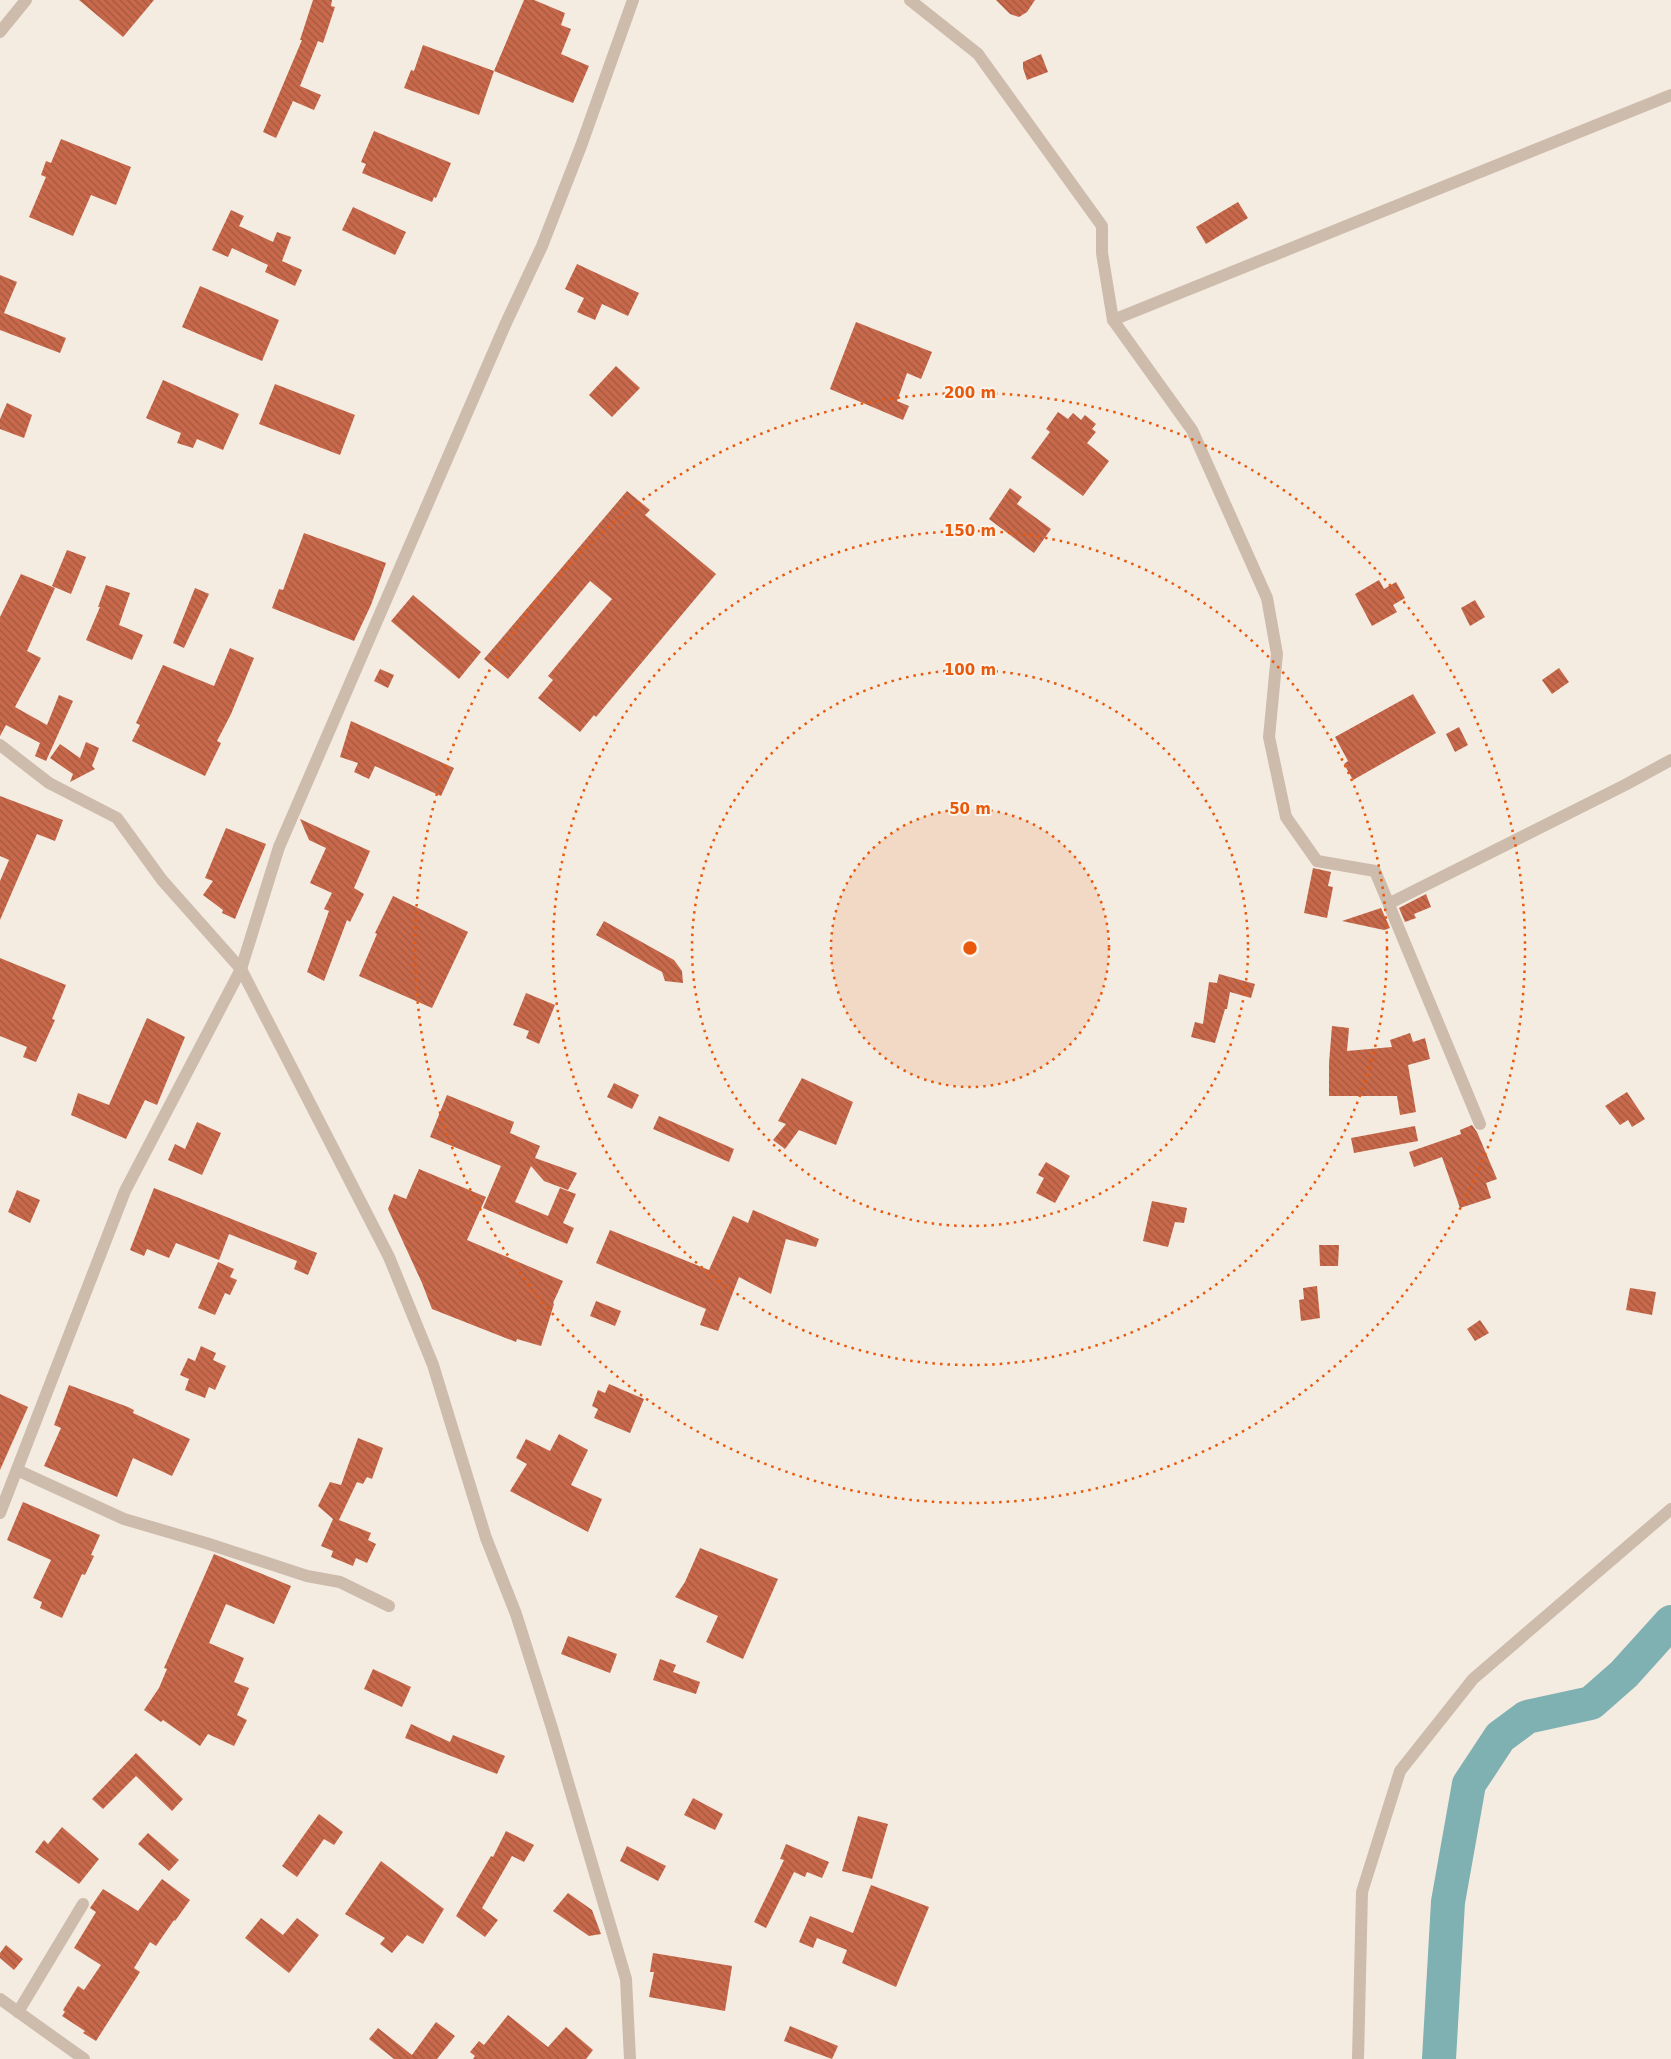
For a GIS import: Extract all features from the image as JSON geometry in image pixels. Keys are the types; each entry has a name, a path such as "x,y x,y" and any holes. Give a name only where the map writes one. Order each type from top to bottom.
{"street":[{"path":"0,32 26,0"},
{"path":"0,1513 125,1191 241,969 279,847 502,332 542,246 581,146 632,0"},
{"path":"910,0 978,54 1102,226 1102,253 1113,320 1192,430 1267,598 1277,654 1269,737 1286,817 1317,861 1375,870 1480,1124"},
{"path":"1113,320 1671,94"},
{"path":"0,745 49,782 117,818 162,880 241,969 389,1256 433,1366 486,1538 516,1614 626,1979 630,2059"},
{"path":"1390,903 1671,760"},
{"path":"17,1470 124,1519 307,1576 340,1582 389,1606"},
{"path":"1358,2059 1362,1892 1400,1771 1472,1679 1671,1509"},
{"path":"18,2012 83,1904"},
{"path":"0,2000 84,2059"}],"building":[{"path":"79,0 154,0 123,37"},
{"path":"313,0 332,0 331,6 335,7 323,43 318,41 300,86 321,95 314,110 293,101 276,138 263,132 302,40 300,40"},
{"path":"524,0 534,0 565,13 561,25 571,29 561,54 589,66 573,103 494,71"},
{"path":"996,0 1035,0 1027,12 1019,17 1010,14"},
{"path":"423,45 494,71 479,115 404,88 411,70 414,71"},
{"path":"1041,54 1048,72 1027,80 1023,62"},
{"path":"374,131 451,163 436,198 434,197 432,202 362,173 366,164 361,162"},
{"path":"61,139 131,167 116,205 91,195 73,236 29,217 46,177 41,175 46,161 51,163"},
{"path":"1238,202 1248,218 1206,244 1196,227"},
{"path":"353,207 406,232 395,255 342,230"},
{"path":"231,210 244,216 239,226 273,242 277,232 291,237 282,261 302,270 295,286 265,272 268,265 232,248 228,257 212,250"},
{"path":"577,264 639,293 628,316 602,304 595,320 577,312 584,298 565,289"},
{"path":"0,275 17,282 4,313 66,338 60,353 0,330"},
{"path":"200,286 279,320 262,361 182,327"},
{"path":"856,322 932,352 921,379 907,373 897,401 909,406 903,420 830,389"},
{"path":"616,366 640,388 612,417 589,395"},
{"path":"163,380 239,414 223,450 197,439 193,448 177,443 181,433 146,418"},
{"path":"275,384 355,415 340,455 259,424"},
{"path":"7,403 32,415 24,438 0,429 0,419"},
{"path":"1058,412 1068,419 1073,413 1081,420 1085,415 1096,424 1092,429 1096,432 1087,443 1109,461 1083,496 1031,458 1050,432 1046,429"},
{"path":"1010,488 1022,497 1017,504 1051,529 1034,553 989,519"},
{"path":"627,491 650,510 645,515 716,574 596,717 594,715 580,732 538,698 553,680 548,676 612,599 590,581 508,679 484,659"},
{"path":"304,533 386,563 371,605 354,641 272,608 279,589 283,590"},
{"path":"67,550 86,557 71,594 52,586"},
{"path":"21,574 55,588 27,651 41,658 15,707 47,725 59,695 73,701 46,761 35,756 40,743 6,725 0,736 0,617"},
{"path":"1379,580 1384,589 1396,582 1405,598 1393,605 1397,612 1372,626 1355,594"},
{"path":"106,585 130,593 119,625 143,635 132,660 86,640 100,607 98,607"},
{"path":"195,588 209,594 184,648 173,643"},
{"path":"413,595 481,652 459,679 391,621"},
{"path":"1475,600 1485,617 1470,626 1461,608"},
{"path":"230,648 254,658 231,714 217,741 221,743 205,776 132,741 140,725 136,723 163,665 214,686"},
{"path":"1559,668 1569,682 1552,694 1542,680"},
{"path":"380,669 394,675 388,688 374,681"},
{"path":"1413,694 1436,733 1353,780 1344,764 1348,761 1335,737"},
{"path":"351,721 454,768 441,796 375,766 369,779 354,772 358,763 340,757"},
{"path":"1459,727 1468,745 1455,752 1446,734"},
{"path":"86,742 99,748 92,766 95,769 70,782 73,774 50,758 60,744 80,758"},
{"path":"0,796 63,820 55,841 37,834 0,920 0,881 9,860 0,856"},
{"path":"300,819 370,851 354,888 364,894 350,922 347,920 324,981 307,972 329,911 324,909 332,893 310,883 326,848 309,840"},
{"path":"226,828 266,844 235,919 222,913 223,910 203,895 213,881 205,878"},
{"path":"1313,868 1331,872 1328,886 1333,887 1327,918 1304,913"},
{"path":"1426,894 1431,907 1414,914 1416,918 1405,922 1399,908"},
{"path":"393,896 468,932 432,1008 359,976 377,934 375,933"},
{"path":"1381,908 1390,928 1384,930 1342,921"},
{"path":"604,921 674,960 682,971 683,983 665,981 662,972 596,935"},
{"path":"0,958 66,985 52,1019 55,1020 36,1062 23,1057 27,1047 0,1036"},
{"path":"1219,974 1255,984 1251,998 1230,992 1227,1009 1225,1009 1215,1043 1191,1037 1195,1022 1203,1024 1209,982 1217,983"},
{"path":"526,993 555,1005 539,1044 526,1038 529,1031 513,1025"},
{"path":"147,1018 185,1037 157,1105 145,1100 126,1139 71,1115 78,1093 109,1105"},
{"path":"1332,1026 1349,1028 1347,1051 1392,1047 1390,1040 1410,1033 1413,1042 1425,1038 1430,1059 1408,1065 1416,1112 1400,1115 1397,1096 1329,1096"},
{"path":"802,1078 853,1102 836,1145 799,1130 785,1149 773,1140 786,1124 778,1121"},
{"path":"614,1083 639,1095 632,1109 607,1097"},
{"path":"1627,1092 1645,1119 1632,1127 1628,1120 1620,1125 1605,1106"},
{"path":"447,1095 514,1122 510,1133 540,1146 535,1158 577,1173 568,1190 544,1181 531,1166 515,1202 548,1216 560,1188 576,1194 563,1223 574,1228 567,1244 483,1208 501,1166 430,1137"},
{"path":"659,1116 734,1149 729,1162 653,1129"},
{"path":"197,1122 221,1133 202,1175 168,1160 175,1144 185,1149"},
{"path":"1472,1125 1477,1132 1497,1179 1486,1183 1491,1198 1460,1208 1442,1157 1414,1167 1409,1152 1461,1134 1460,1130"},
{"path":"1415,1126 1418,1141 1354,1153 1351,1138"},
{"path":"1046,1162 1070,1176 1055,1203 1036,1193 1044,1178 1038,1175"},
{"path":"419,1169 486,1197 467,1240 563,1281 553,1303 541,1346 517,1339 516,1342 432,1309 388,1209 394,1194 406,1199"},
{"path":"154,1188 317,1253 308,1275 294,1269 297,1261 229,1234 219,1260 176,1243 169,1258 147,1249 144,1256 130,1250"},
{"path":"17,1190 40,1200 30,1223 8,1212"},
{"path":"1152,1201 1187,1208 1184,1223 1175,1222 1168,1247 1143,1241"},
{"path":"753,1210 819,1239 816,1247 786,1239 771,1294 739,1277 718,1331 700,1325 706,1309 596,1263 610,1230 709,1270 733,1216 748,1223"},
{"path":"1319,1245 1339,1245 1338,1266 1320,1266"},
{"path":"218,1262 234,1269 230,1277 237,1280 230,1295 225,1293 215,1315 198,1308"},
{"path":"1317,1286 1320,1318 1301,1321 1299,1300 1304,1299 1303,1288"},
{"path":"1630,1288 1656,1292 1652,1315 1626,1310"},
{"path":"596,1301 621,1311 615,1326 590,1316"},
{"path":"1480,1320 1489,1333 1475,1341 1467,1329"},
{"path":"201,1346 216,1353 213,1360 226,1366 215,1390 209,1387 205,1398 185,1390 189,1379 180,1375 188,1358 195,1361"},
{"path":"609,1384 644,1399 630,1433 594,1418 598,1409 592,1406 598,1390 605,1393"},
{"path":"69,1385 128,1407 134,1410 133,1413 190,1439 172,1476 133,1458 117,1497 44,1466 61,1428 54,1425"},
{"path":"0,1394 28,1407 0,1470"},
{"path":"559,1434 588,1450 571,1485 602,1499 588,1532 510,1491 527,1464 516,1458 526,1439 550,1451"},
{"path":"358,1438 383,1448 372,1479 367,1477 363,1484 357,1482 339,1520 371,1533 368,1540 376,1544 367,1563 356,1558 353,1566 331,1557 333,1551 321,1546 333,1519 318,1506 330,1482 341,1485"},
{"path":"23,1502 100,1535 91,1555 94,1556 85,1575 82,1574 62,1618 40,1608 42,1602 33,1598 51,1560 7,1540"},
{"path":"700,1548 778,1579 743,1659 706,1642 718,1616 675,1597 685,1582"},
{"path":"214,1554 291,1586 274,1624 226,1604 209,1643 244,1658 234,1682 249,1688 237,1715 247,1720 234,1746 208,1734 200,1746 163,1720 161,1722 144,1710 159,1688 167,1669 164,1668"},
{"path":"568,1636 617,1654 610,1673 561,1654"},
{"path":"660,1659 676,1665 673,1672 700,1682 696,1694 653,1680"},
{"path":"373,1669 411,1687 402,1707 364,1689"},
{"path":"411,1724 450,1742 453,1735 505,1756 497,1774 405,1738"},
{"path":"136,1753 183,1799 172,1811 136,1776 103,1809 92,1799"},
{"path":"693,1798 723,1814 715,1830 684,1815"},
{"path":"319,1814 343,1832 334,1845 324,1839 297,1877 282,1866"},
{"path":"858,1816 888,1824 872,1879 842,1871"},
{"path":"62,1827 99,1859 79,1884 35,1852 44,1840 48,1844"},
{"path":"506,1831 534,1845 524,1862 512,1856 482,1908 498,1920 485,1937 456,1916 491,1856 493,1857"},
{"path":"148,1833 179,1860 169,1871 138,1844"},
{"path":"786,1844 829,1862 822,1878 807,1872 805,1877 794,1872 766,1928 754,1922 784,1860 780,1859"},
{"path":"627,1846 666,1866 658,1881 620,1861"},
{"path":"381,1861 444,1909 423,1944 407,1935 392,1953 380,1944 385,1938 345,1914"},
{"path":"162,1879 190,1900 156,1946 150,1942 134,1968 140,1972 96,2041 83,2033 85,2031 62,2016 65,2012 63,2010 78,1986 84,1990 101,1965 74,1948 96,1912 90,1908 103,1889 138,1911"},
{"path":"871,1885 929,1907 896,1987 842,1963 847,1950 817,1938 813,1948 799,1942 810,1916 853,1933"},
{"path":"568,1893 592,1910 601,1934 589,1936 553,1911"},
{"path":"261,1918 283,1935 297,1918 319,1935 289,1973 245,1938"},
{"path":"6,1945 23,1959 14,1970 0,1958 0,1953"},
{"path":"653,1953 732,1966 725,2011 649,1997 654,1972 650,1972"},
{"path":"508,2015 548,2047 566,2027 593,2050 586,2059 473,2059 475,2056 470,2052 479,2041 484,2045"},
{"path":"436,2022 455,2036 437,2059 394,2059 369,2039 378,2028 412,2055"},
{"path":"790,2026 838,2046 832,2059 784,2041"}],"waterway":[{"path":"1439,2059 1448,1902 1469,1784 1500,1737 1527,1717 1591,1703 1624,1674 1671,1622"}]}
